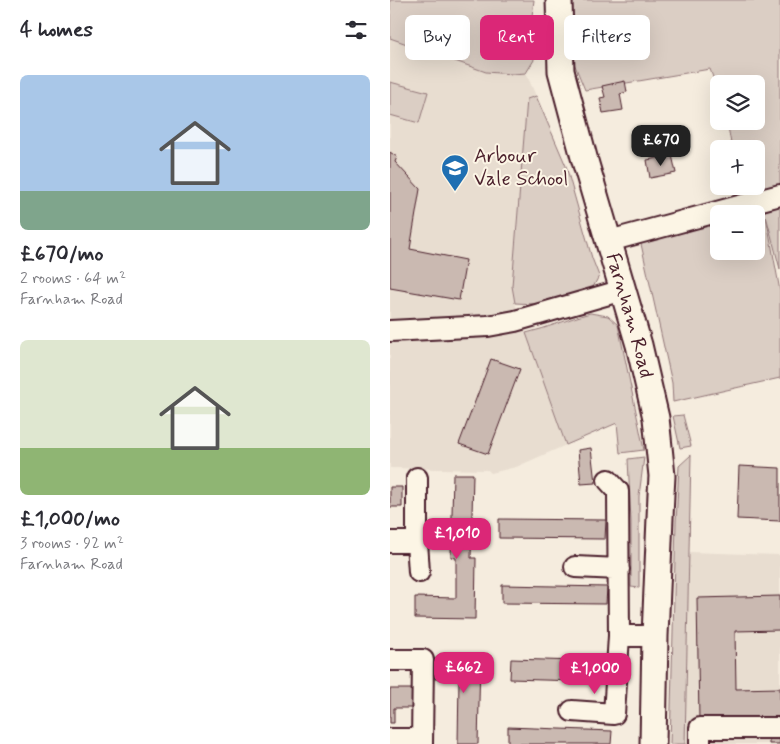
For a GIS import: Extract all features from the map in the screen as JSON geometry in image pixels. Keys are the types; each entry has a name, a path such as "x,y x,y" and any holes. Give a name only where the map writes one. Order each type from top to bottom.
{"main road":[{"name":"Farnham Road","path":"559,0 561,71 585,161 624,290 656,418 662,476 655,636 653,744"}],"street":[{"path":"609,241 780,196"},
{"path":"390,332 488,326 515,321 624,290"},
{"path":"417,478 419,572"},
{"path":"572,711 614,714 619,636 618,491 608,480"},
{"path":"390,542 417,542"},
{"path":"575,567 619,570"},
{"path":"619,636 655,636"},
{"path":"390,660 423,660 422,742 390,739"},
{"path":"700,744 700,728 753,736 780,728"}],"shaded area":[{"path":"390,0 534,0 532,15 480,15 480,60 534,60 526,73 486,72 452,60 470,60 470,15 405,15 405,43 390,38"},
{"path":"569,0 780,0 780,187 765,191 765,140 730,140 729,130 765,130 765,75 712,75 710,69 585,90 573,60 650,60 650,15 568,15"},
{"name":"Arbour Vale School","path":"390,38 405,43 405,60 452,60 486,72 526,73 536,96 527,99 512,286 515,303 566,445 516,467 491,473 488,470 390,468"},
{"path":"390,82 428,92 419,123 390,115"},
{"path":"536,96 566,166 592,258 599,276 592,289 536,304 515,303 512,286 527,99"},
{"path":"780,199 780,269 766,216 780,291 780,378 673,402 672,383 639,235 710,217 710,260 765,260 765,205 757,205"},
{"path":"590,313 608,316 618,325 644,450 620,453 617,423 566,445 526,333"},
{"path":"683,415 691,446 680,448 673,416"},
{"path":"691,455 685,744 670,744 679,466"},
{"path":"644,457 639,496 639,588 631,587 631,521 628,459"},
{"path":"689,552 780,555 780,744 685,744"}],"building":[{"path":"625,81 627,92 620,94 623,110 603,113 600,98 605,97 602,86"},
{"path":"390,152 397,157 395,162 420,189 410,249 466,260 459,300 390,288"},
{"path":"672,155 676,173 650,178 647,160"},
{"path":"491,359 520,369 488,454 459,444"},
{"path":"591,448 595,483 581,484 578,450"},
{"path":"739,466 780,468 780,521 737,519"},
{"path":"453,474 473,474 471,558 476,558 475,619 415,618 415,597 456,598 456,558 451,557"},
{"path":"390,487 402,487 402,507 390,507"},
{"path":"499,519 606,520 605,539 499,538"},
{"path":"502,585 607,587 606,604 502,603"},
{"path":"780,596 780,630 735,631 736,689 780,688 780,718 699,720 697,598"},
{"path":"436,658 480,659 478,744 458,744 459,679 435,679"},
{"path":"511,659 611,662 611,682 510,679"},
{"path":"390,689 414,689 414,708 394,708 394,723 390,723"},
{"path":"508,727 612,731 611,744 508,744"},
{"path":"769,735 780,735 780,744 769,744"}],"place":[{"name":"Arbour Vale School","path":"455,192"}]}
